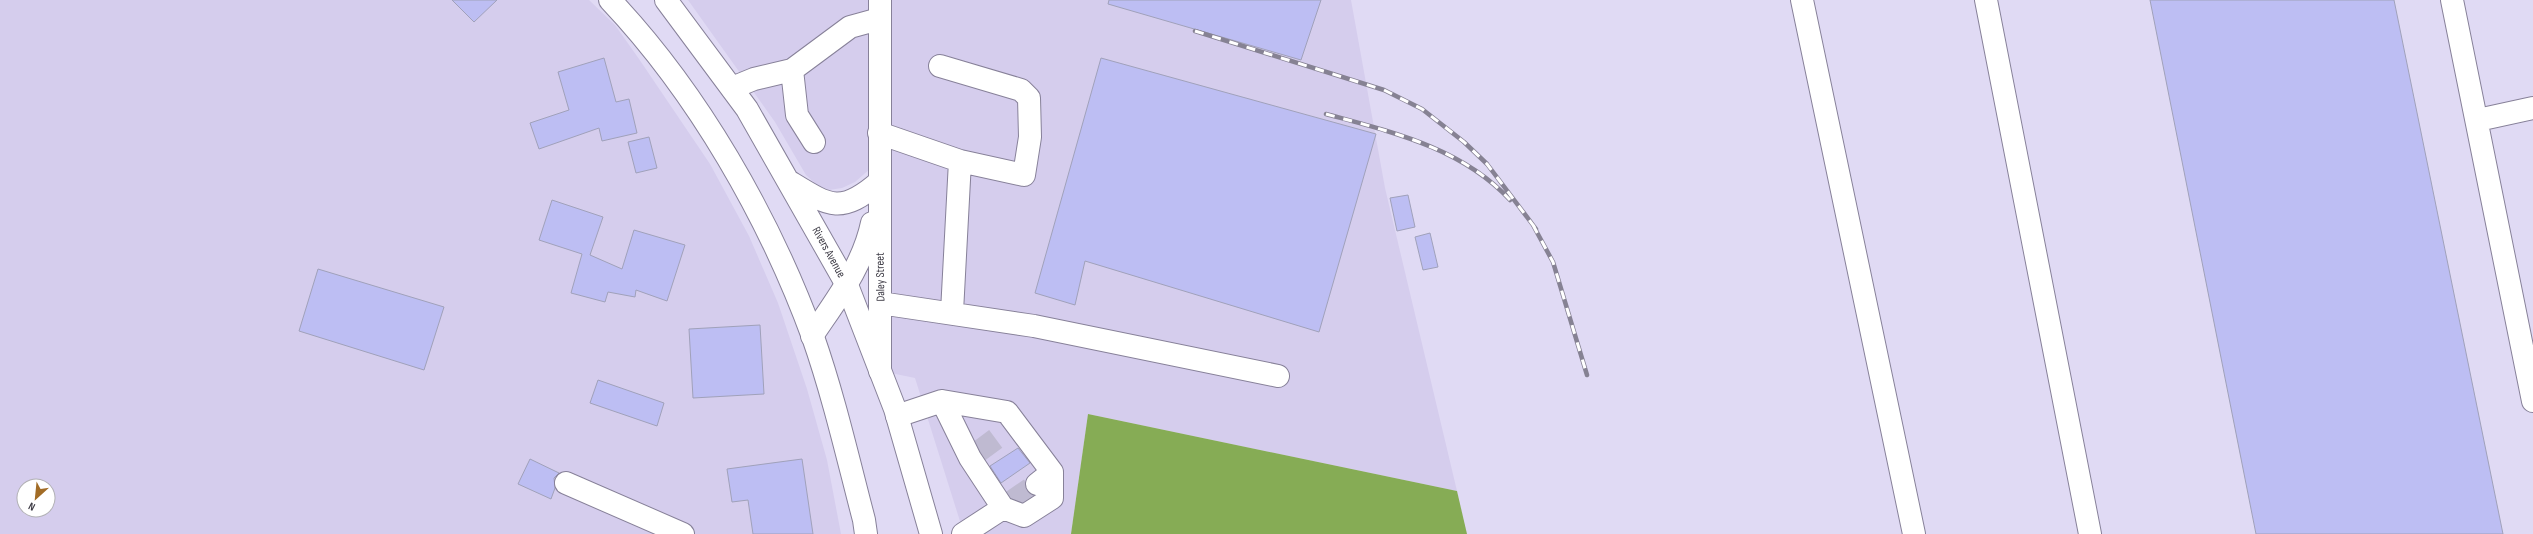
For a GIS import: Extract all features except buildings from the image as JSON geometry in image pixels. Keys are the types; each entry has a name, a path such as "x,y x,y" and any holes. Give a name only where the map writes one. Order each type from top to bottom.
{"main road":[{"path":"610,0 634,25 698,111 746,193 777,252 812,336 830,389 864,520 866,534"},
{"name":"Rivers Avenue","path":"666,0 747,109 847,285 897,416 931,534"},
{"path":"1802,0 1914,534"},
{"path":"1986,0 2090,534"},
{"path":"2452,0 2478,120 2533,401"},
{"path":"732,88 754,79 792,70 850,27 880,9"},
{"name":"Daley Street","path":"880,9 880,371"},
{"path":"879,133 960,161 1024,175 1030,137 1029,98 1021,90 940,66"},
{"path":"792,70 797,115 814,142"},
{"path":"2478,120 2533,108"},
{"path":"952,312 960,161"},
{"path":"788,181 815,198 831,204 848,203 864,195 879,182"},
{"name":"Daley Street","path":"812,336 847,285 864,254 879,182"},
{"path":"880,303 952,312 1034,326 1278,376"},
{"path":"897,416 942,401 1008,412 1009,430 1044,478 1052,498 1024,516 1007,504 974,455 942,401"},
{"path":"566,483 684,534"},
{"path":"963,534 1007,504"}],"shaded area":[{"path":"0,0 589,0 615,25 639,59 710,164 749,236 778,303 807,389 827,460 841,534 0,534"},
{"path":"688,0 879,0 879,161 855,182 842,188 829,190 817,185 806,175 775,122"},
{"path":"881,0 1351,0 1385,188 1457,491 1088,414 1071,534 964,534 915,378 881,371"}],"green space":[{"path":"1088,414 1457,491 1467,534 1071,534"}],"tunnel":[{"path":"978,452 1001,435"},
{"path":"1012,501 1037,484"}],"railway":[{"path":"1195,31 1384,90 1422,109 1464,142 1487,164 1536,229"},
{"path":"1326,114 1401,135 1425,144 1470,167 1491,182 1510,200"},
{"path":"1533,225 1553,262 1587,375"}]}
